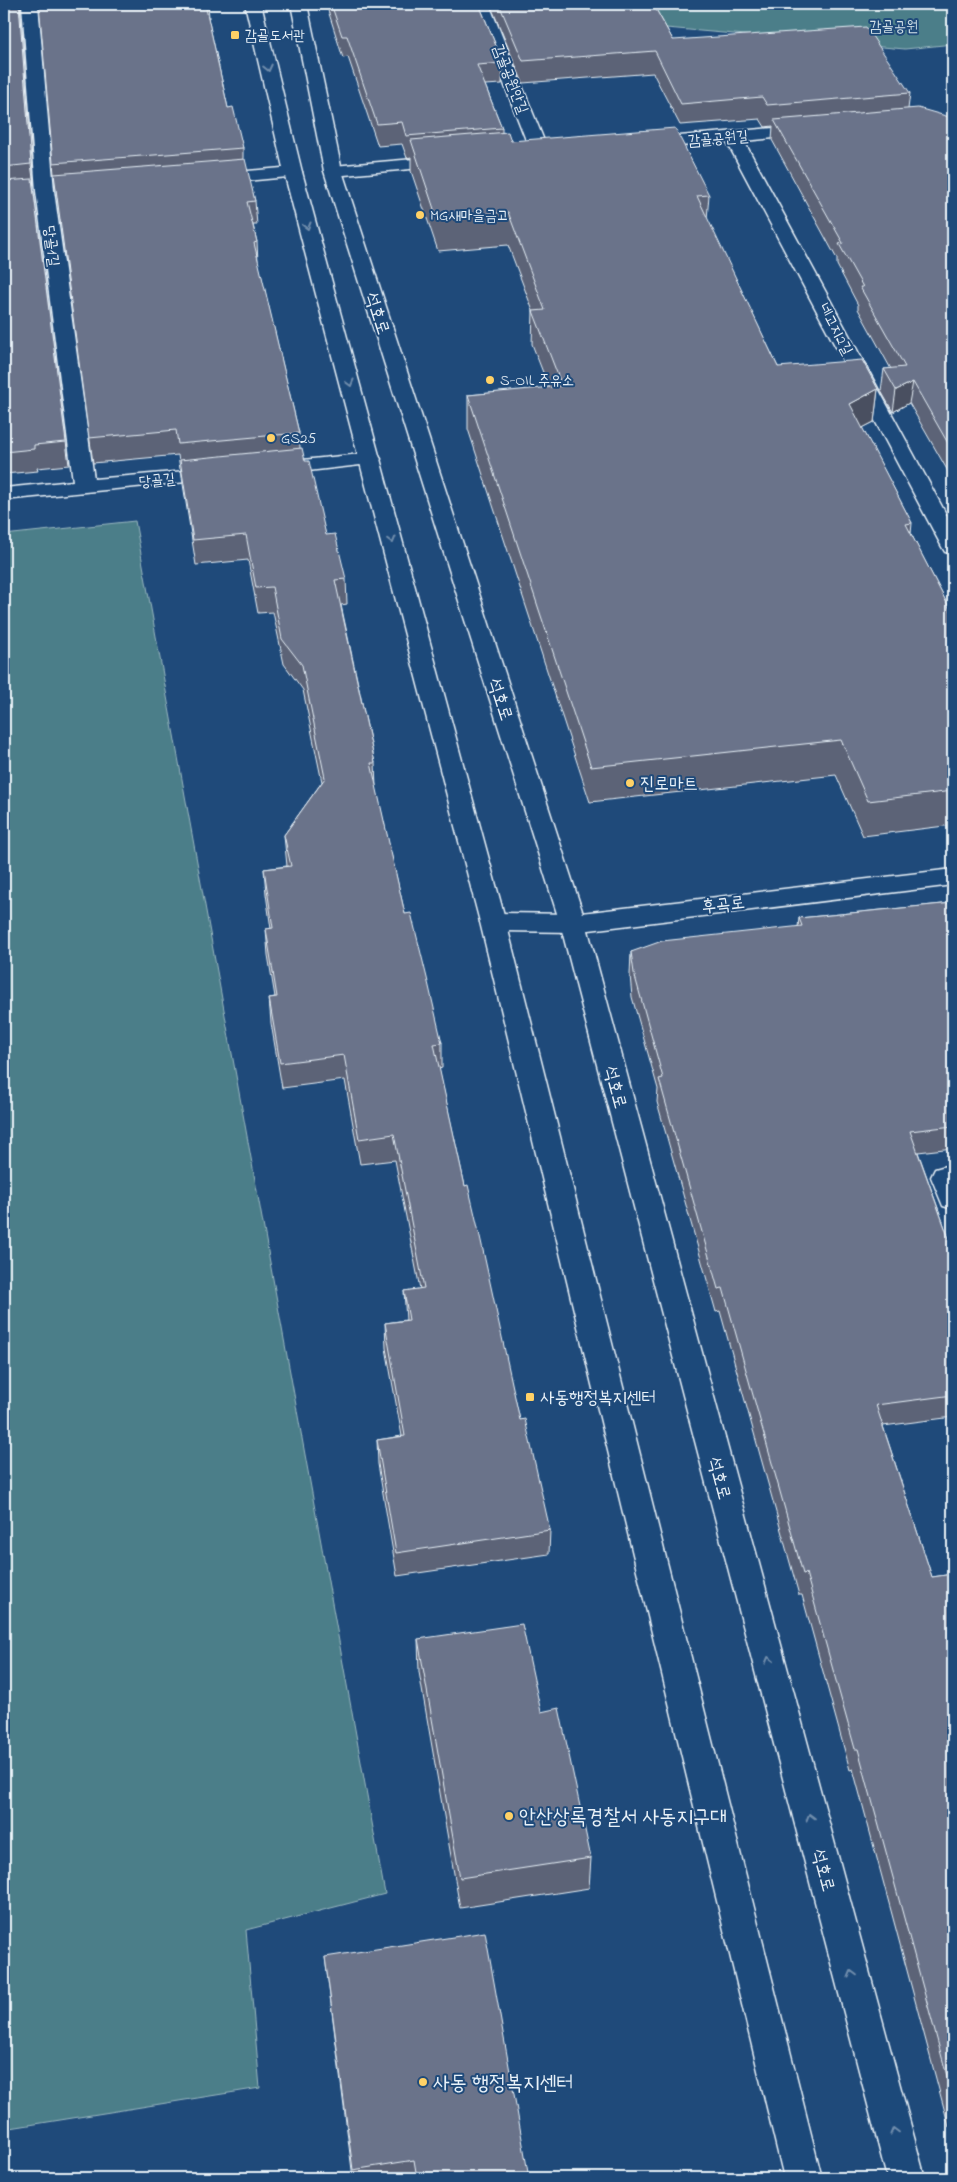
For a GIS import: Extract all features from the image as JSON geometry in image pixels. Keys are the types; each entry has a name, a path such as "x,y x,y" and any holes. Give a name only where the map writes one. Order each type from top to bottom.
{"main road":[{"name":"당골1길","path":"30,4 37,192 84,487"},
{"path":"253,4 293,172 493,922 802,2178"},
{"name":"석호로","path":"299,4 333,171 573,923 906,2178"},
{"name":"감골공원안길","path":"481,4 540,154"},
{"name":"감골공원길","path":"627,146 828,128"},
{"name":"네고지2길","path":"732,137 953,547"},
{"path":"520,155 559,152"},
{"path":"333,171 461,160"},
{"path":"194,180 293,172"},
{"path":"37,192 65,190"},
{"name":"당골길","path":"4,494 371,459"},
{"name":"후곡로","path":"493,922 573,923 953,876"},
{"path":"953,1175 945,1177 953,1198"}],"green space":[{"name":"감골공원","path":"651,4 953,4 953,44 905,49 666,28"},
{"path":"135,521 385,1894 246,1930 260,2088 4,2129 4,535"}],"building":[{"path":"4,4 19,4 31,164 4,167"},
{"path":"39,4 205,4 228,108 233,107 243,148 53,163"},
{"path":"331,4 479,4 503,63 477,65 502,128 406,136 402,122 377,124 347,36 342,36"},
{"path":"499,4 653,4 673,40 866,27 910,93 767,105 762,97 681,104 655,51 523,61"},
{"path":"918,108 953,118 953,452 913,382 896,390 884,369 905,367 860,287 863,287 839,244 843,243 774,120"},
{"path":"675,128 709,195 697,196 778,367 862,360 878,389 850,404 912,523 906,524 953,612 953,791 868,801 841,740 591,767 468,395 562,386 533,311 545,310 508,212 437,218 411,140 508,132 511,141"},
{"path":"245,159 255,201 247,202 257,242 254,243 299,433 178,444 176,430 89,438 54,174"},
{"path":"32,179 66,442 34,445 34,449 4,452 4,181"},
{"path":"302,448 305,461 309,461 326,535 335,534 346,579 335,580 375,763 371,763 405,914 411,913 427,978 442,1043 434,1044 465,1186 468,1185 520,1420 525,1419 550,1530 396,1553 377,1440 405,1436 385,1323 409,1320 404,1291 424,1288 394,1134 359,1139 344,1055 280,1063 269,998 277,997 266,929 273,928 264,869 291,866 284,835 325,778 302,665 282,639 272,587 256,588 246,535 193,540 180,460"},
{"path":"953,903 953,1126 910,1131 953,1250 953,1395 876,1405 932,1577 953,1574 953,2098 858,1749 855,1749 806,1573 803,1574 723,1288 718,1289 659,1079 663,1078 634,973 631,952 662,941 802,926 799,918"},
{"name":"안산상록경찰서 사동지구대","path":"522,1624 541,1712 559,1708 591,1858 460,1878 418,1639"},
{"name":"사동 행정복지센터","path":"485,1932 529,2178 417,2178 414,2160 353,2170 325,1957"}],"place":[{"name":"감골도서관","path":"235,35"},
{"name":"MG새마을금고","path":"420,215"},
{"name":"S-OIL 주유소","path":"490,380"},
{"name":"GS25","path":"271,438"},
{"name":"진로마트","path":"630,783"},
{"name":"사동행정복지센터","path":"530,1397"},
{"name":"안산상록경찰서 사동지구대","path":"509,1816"},
{"name":"사동 행정복지센터","path":"423,2082"}]}
